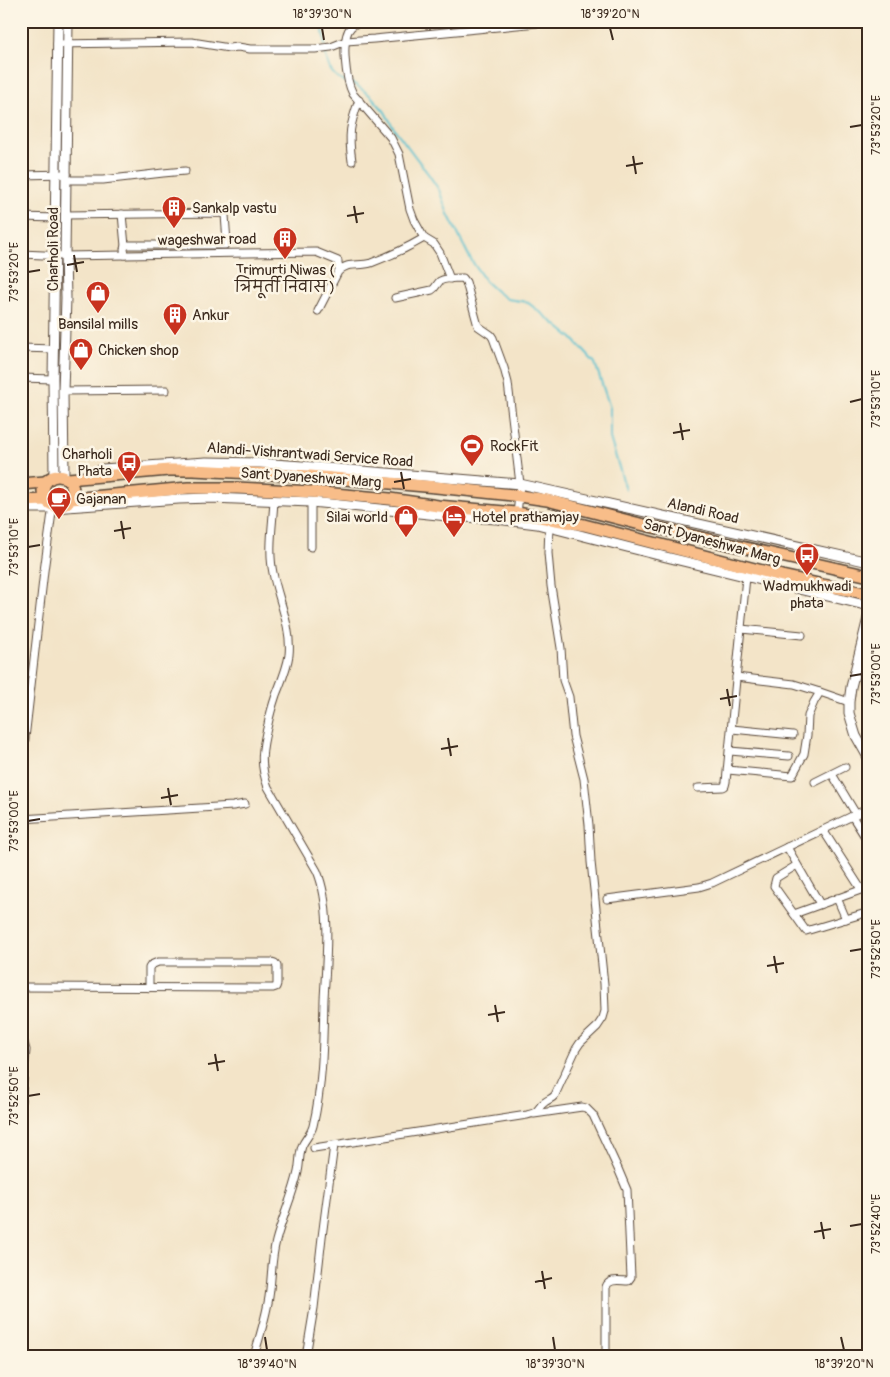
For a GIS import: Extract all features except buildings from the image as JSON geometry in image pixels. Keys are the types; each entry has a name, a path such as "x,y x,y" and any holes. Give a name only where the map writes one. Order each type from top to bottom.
{"main road":[{"name":"Sant Dyaneshwar Marg","path":"25,481 169,470 264,473 436,487 516,496 555,502 640,524 869,576"},
{"path":"51,504 43,491 58,478 73,489 70,499"},
{"name":"Sant Dyaneshwar Marg","path":"51,504 59,506 64,505 70,499 188,488 237,488 390,499 584,525 790,578 869,594"},
{"path":"21,501 51,504"}],"street":[{"name":"Charholi Road","path":"58,21 53,380 58,478"},
{"name":"Charholi Road","path":"58,478 63,426 66,314 68,21"},
{"path":"362,21 350,28 346,41 345,62 348,83 359,100 395,145 410,209 424,238 434,244 440,253 450,279"},
{"path":"57,44 192,42 229,48 315,49 331,47 346,41 558,21"},
{"path":"352,161 349,136 359,100"},
{"path":"21,175 56,174 67,177 103,180 185,171"},
{"path":"66,215 222,213 225,215 227,242 225,245 125,246"},
{"path":"122,214 125,255"},
{"path":"21,217 56,218"},
{"path":"318,311 340,269 346,266 371,263 395,254 424,238"},
{"name":"wageshwar road","path":"21,254 65,256 316,252 338,261 340,269"},
{"path":"395,298 432,290 440,281 462,278 466,282 478,326 493,338 500,354 508,383 520,484 516,496 516,517"},
{"path":"21,348 54,349"},
{"path":"21,378 53,380"},
{"path":"63,391 166,390"},
{"path":"54,426 63,426"},
{"name":"Alandi-Vishrantwadi Service Road","path":"89,477 102,469 206,462 302,466 531,486"},
{"name":"Alandi Road","path":"531,486 869,562"},
{"path":"21,508 51,504 211,498 311,502 448,516 497,519 516,517 537,524 869,606"},
{"path":"254,1356 268,1304 276,1239 298,1172 302,1147 304,1141 311,1133 314,1121 322,1071 325,971 326,924 321,881 268,788 262,766 264,739 273,704 285,673 289,653 287,628 271,564 274,500"},
{"path":"311,502 311,547"},
{"path":"21,789 22,765 51,504"},
{"path":"532,1114 537,1112 544,1103 556,1094 576,1048 602,1021 605,1011 584,779 573,736 569,697 563,680 561,648 548,562 549,527"},
{"path":"698,788 723,787 726,782 746,576"},
{"path":"869,614 849,702 851,724 869,759"},
{"path":"741,629 802,635"},
{"path":"736,677 794,684 849,702"},
{"path":"728,770 792,776 804,754 808,716 820,692"},
{"path":"732,729 793,735"},
{"path":"730,751 789,756"},
{"path":"815,782 845,767"},
{"path":"832,774 869,843"},
{"path":"21,819 245,804"},
{"path":"607,900 712,883 869,808"},
{"path":"823,830 861,889"},
{"path":"787,847 820,904"},
{"path":"797,864 776,878 774,886 806,930 869,912"},
{"path":"794,914 869,887"},
{"path":"837,898 846,918"},
{"path":"21,988 149,988 272,988 277,984 276,966 272,962 153,963 149,968 149,988"},
{"path":"21,1032 26,1050 21,1101"},
{"path":"314,1148 532,1114 586,1108 593,1115 627,1190 631,1277 628,1281 610,1281 606,1287 606,1356"},
{"path":"306,1356 314,1308 334,1145"}],"waterway":[{"path":"322,21 325,46"},
{"path":"325,51 333,74 346,82"},
{"path":"351,83 371,96 385,112 393,127 429,175 439,190 448,214 470,258 485,281 507,299 527,302 572,338 595,363 610,408 610,438 626,490"}],"place":[{"name":"Sankalp vastu","path":"174,229"},
{"name":"Trimurti Niwas ( त्रिमूर्ती निवास )","path":"285,260"},
{"name":"Bansilal mills","path":"98,314"},
{"name":"Ankur","path":"175,336"},
{"name":"Chicken shop","path":"81,371"},
{"name":"RockFit","path":"472,467"},
{"name":"Charholi Phata","path":"129,484"},
{"name":"Gajanan","path":"59,520"},
{"name":"Silai world","path":"406,538"},
{"name":"Hotel prathamjay","path":"454,538"},
{"name":"Wadmukhwadi phata","path":"807,576"}]}
